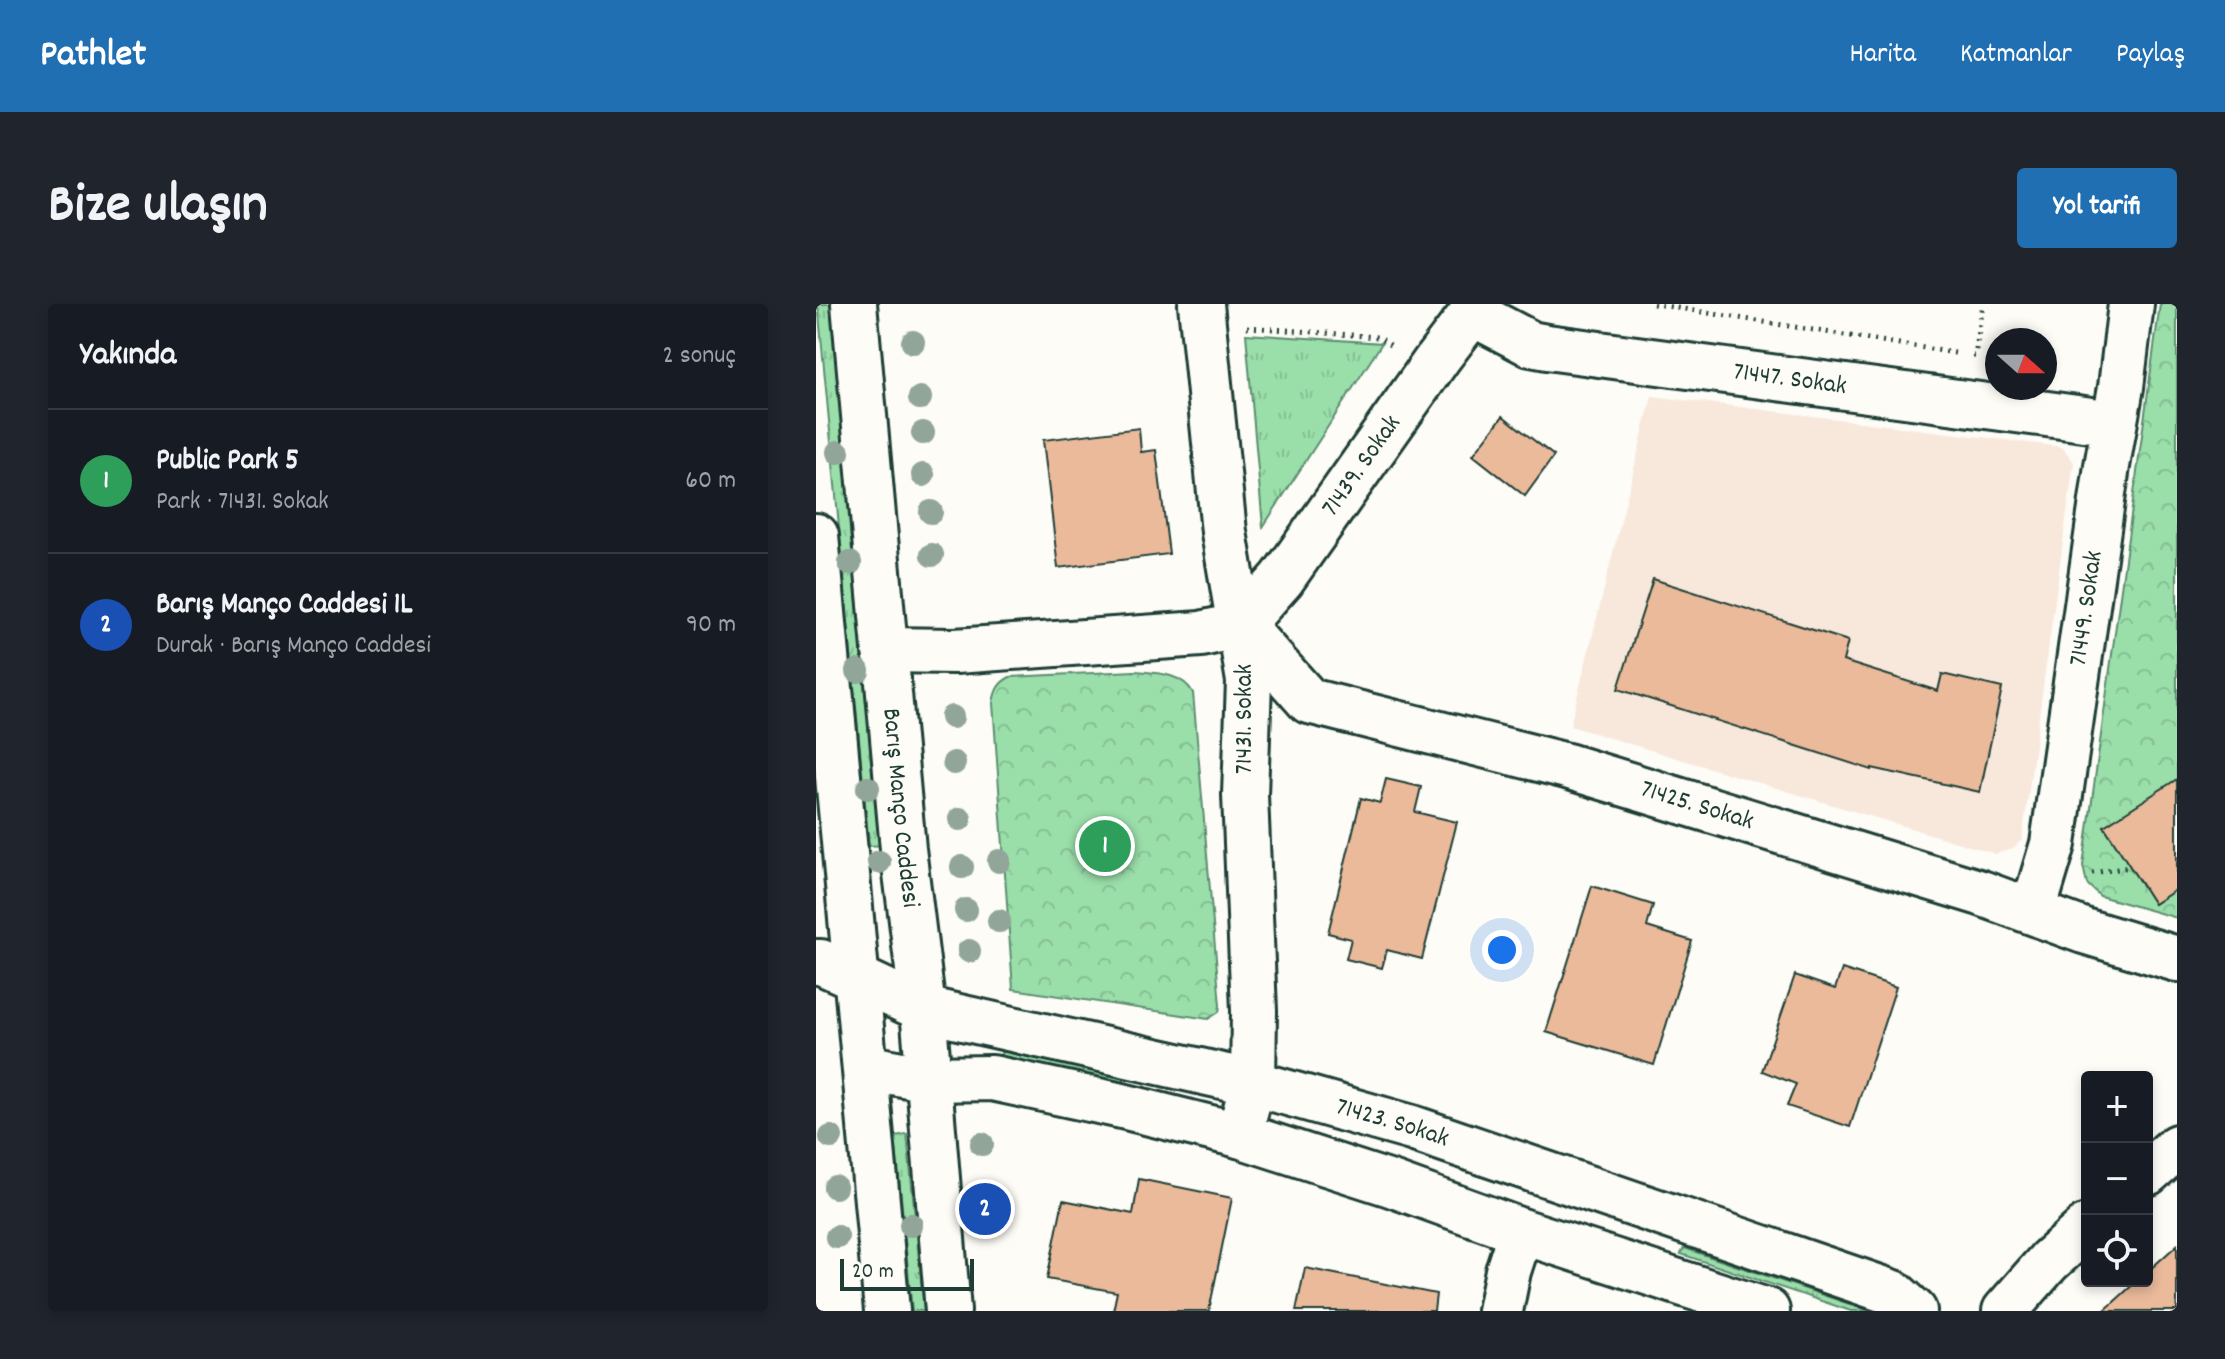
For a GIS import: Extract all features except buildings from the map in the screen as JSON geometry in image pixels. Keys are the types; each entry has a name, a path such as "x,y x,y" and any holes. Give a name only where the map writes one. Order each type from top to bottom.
{"street":[{"name":"Barış Manço Caddesi","path":"854,304 903,849 910,1022"},
{"name":"71449. Sokak","path":"2033,911 2053,844 2131,304"},
{"name":"71447. Sokak","path":"1476,308 1531,344 1547,347 2114,423"},
{"name":"71439. Sokak","path":"1241,625 1282,579 1476,308"},
{"name":"71431. Sokak","path":"1218,315 1224,532 1249,681 1245,795 1254,1011 1253,1083 1239,1135"},
{"path":"816,536 887,1311"},
{"path":"885,650 955,651 1186,636 1241,625"},
{"name":"71425. Sokak","path":"1241,625 1309,701 1567,766 1981,893 2084,931 2177,959"},
{"path":"816,962 857,978 910,1022 929,1079 948,1311"},
{"path":"865,1067 910,1022"},
{"name":"71423. Sokak","path":"910,1022 1253,1083 1412,1128 1894,1293 1914,1311"},
{"path":"865,1067 929,1079 992,1078 1239,1135 1767,1311"},
{"path":"2153,1168 2177,1147"},
{"path":"1500,1311 1508,1271 1521,1231"},
{"path":"2005,1311 2049,1261 2081,1232"}],"path":[{"path":"1653,304 1975,356 1983,304"},
{"path":"1218,315 1378,337 1397,350"},
{"path":"2084,875 2130,867"}],"shaded area":[{"path":"1652,396 2062,447 2074,462 2022,840 2012,849 1996,854 1570,726"}],"green space":[{"path":"818,304 831,304 858,612 883,845 869,846"},
{"path":"2160,304 2177,304 2177,918 2100,896 2087,884 2083,866"},
{"path":"1246,334 1382,343 1263,527"},
{"path":"1135,671 1176,678 1193,693 1220,1005 1219,1012 1208,1019 1013,989 993,703 996,691 1010,677"},
{"path":"1007,1051 1125,1074 1123,1083 1006,1060 1000,1056"},
{"path":"907,1134 924,1311 912,1311 895,1136"},
{"path":"1684,1248 1870,1311 1851,1311 1681,1254"}],"place":[{"name":"Public Park 5","path":"1105,846"},
{"name":"Barış Manço Caddesi 1L","path":"985,1209"}]}
